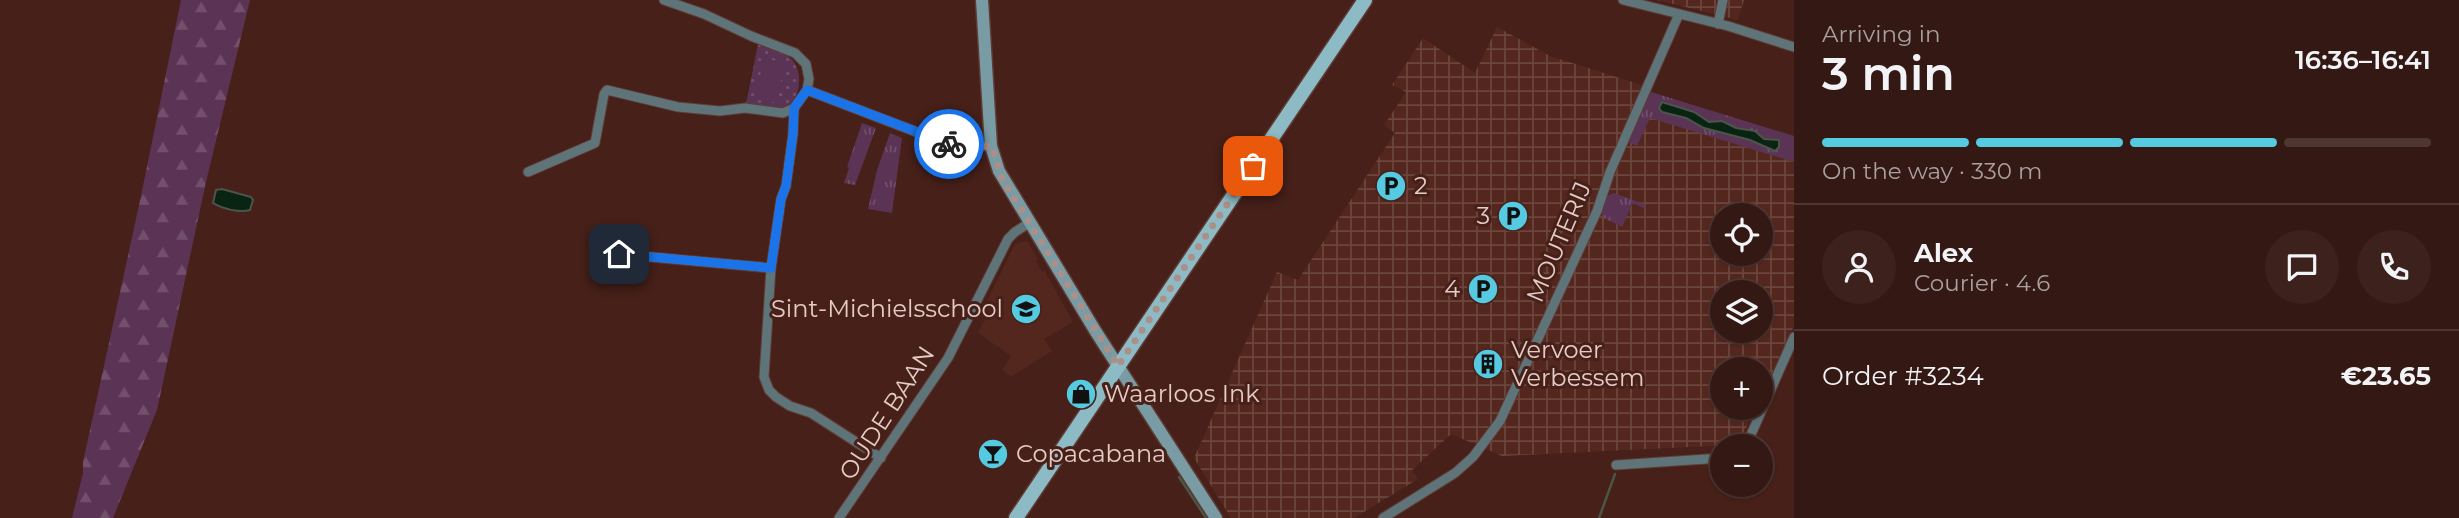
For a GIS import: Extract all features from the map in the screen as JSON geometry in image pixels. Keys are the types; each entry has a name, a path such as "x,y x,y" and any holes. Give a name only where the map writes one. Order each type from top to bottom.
{"main road":[{"path":"1016,518 1365,0"}],"street":[{"path":"528,172 595,143 607,90 652,102 720,111 745,108 783,113 794,108 807,90 810,79 806,64 795,53 664,0"},
{"path":"982,0 982,35 991,146 999,170 1118,366 1216,518"},
{"path":"1623,0 1679,13 1794,47"},
{"path":"1718,24 1723,0"},
{"name":"MOUTERIJ","path":"1383,518 1455,473 1474,457 1500,421 1597,211 1610,172 1679,13"},
{"path":"807,90 953,146 991,146"},
{"path":"794,108 788,173 781,199 771,268 764,377 769,390 776,397 790,406 811,413 881,458"},
{"name":"OUDE BAAN","path":"839,518 948,358 1008,239 1030,223"},
{"path":"619,254 771,268"},
{"path":"1751,434 1794,337"},
{"path":"1616,465 1710,459"}],"shaded area":[{"path":"1657,0 1744,0 1738,20"},
{"path":"1497,27 1550,56 1642,85 1651,92 1628,141 1638,145 1650,117 1794,162 1794,326 1773,372 1773,357 1710,357 1710,420 1750,420 1743,434 1710,434 1710,446 1502,456 1451,434 1412,470 1418,479 1354,518 1231,518 1194,458 1277,272 1298,280 1395,133 1384,125 1406,92 1392,85 1423,38 1475,73"},
{"path":"1662,102 1694,112 1709,122 1722,121 1736,128 1755,131 1764,139 1779,140 1779,147 1775,151 1750,140 1704,128 1686,118 1662,112 1659,108"},
{"path":"222,189 251,197 253,200 250,210 231,210 213,203 216,190"},
{"name":"Sint-Michielsschool","path":"1027,241 1042,272 1045,271 1073,322 1044,339 1052,351 1011,377 1002,370 1011,356 977,332 990,313 985,305 1015,244"}],"green space":[{"path":"181,0 250,0 206,182 157,410 113,518 72,518 83,473 83,462"},
{"path":"758,44 786,55 794,62 799,85 789,105 782,108 746,104"},
{"path":"764,58 785,63 776,103 755,98"},
{"path":"1651,92 1794,136 1794,162 1650,118 1637,146 1628,142","holes":["1663,102 1694,112 1710,122 1722,121 1736,128 1755,131 1764,139 1779,140 1780,145 1773,150 1750,140 1704,128 1686,118 1661,112 1659,108"]},
{"path":"862,123 876,128 855,185 844,183 849,168 847,167"},
{"path":"890,133 902,138 892,213 868,209 877,170"},
{"path":"1614,193 1644,204 1645,209 1633,203 1622,227 1604,218 1601,213 1607,196"}],"waterway":[{"path":"1599,518 1615,474"},
{"path":"1179,477 1206,518"}],"way so far":[{"path":"949,144 959,147 991,146 1003,180 1118,366 1253,166"}],"place":[{"name":"2","path":"1391,186"},
{"name":"3","path":"1513,216"},
{"name":"4","path":"1483,289"},
{"name":"Sint-Michielsschool","path":"1026,309"},
{"name":"Vervoer Verbessem","path":"1488,364"},
{"name":"Waarloos Ink","path":"1081,394"},
{"name":"Copacabana","path":"993,454"}],"route":[{"path":"619,254 771,268 781,199 786,186 794,108 807,90 949,144"}]}
